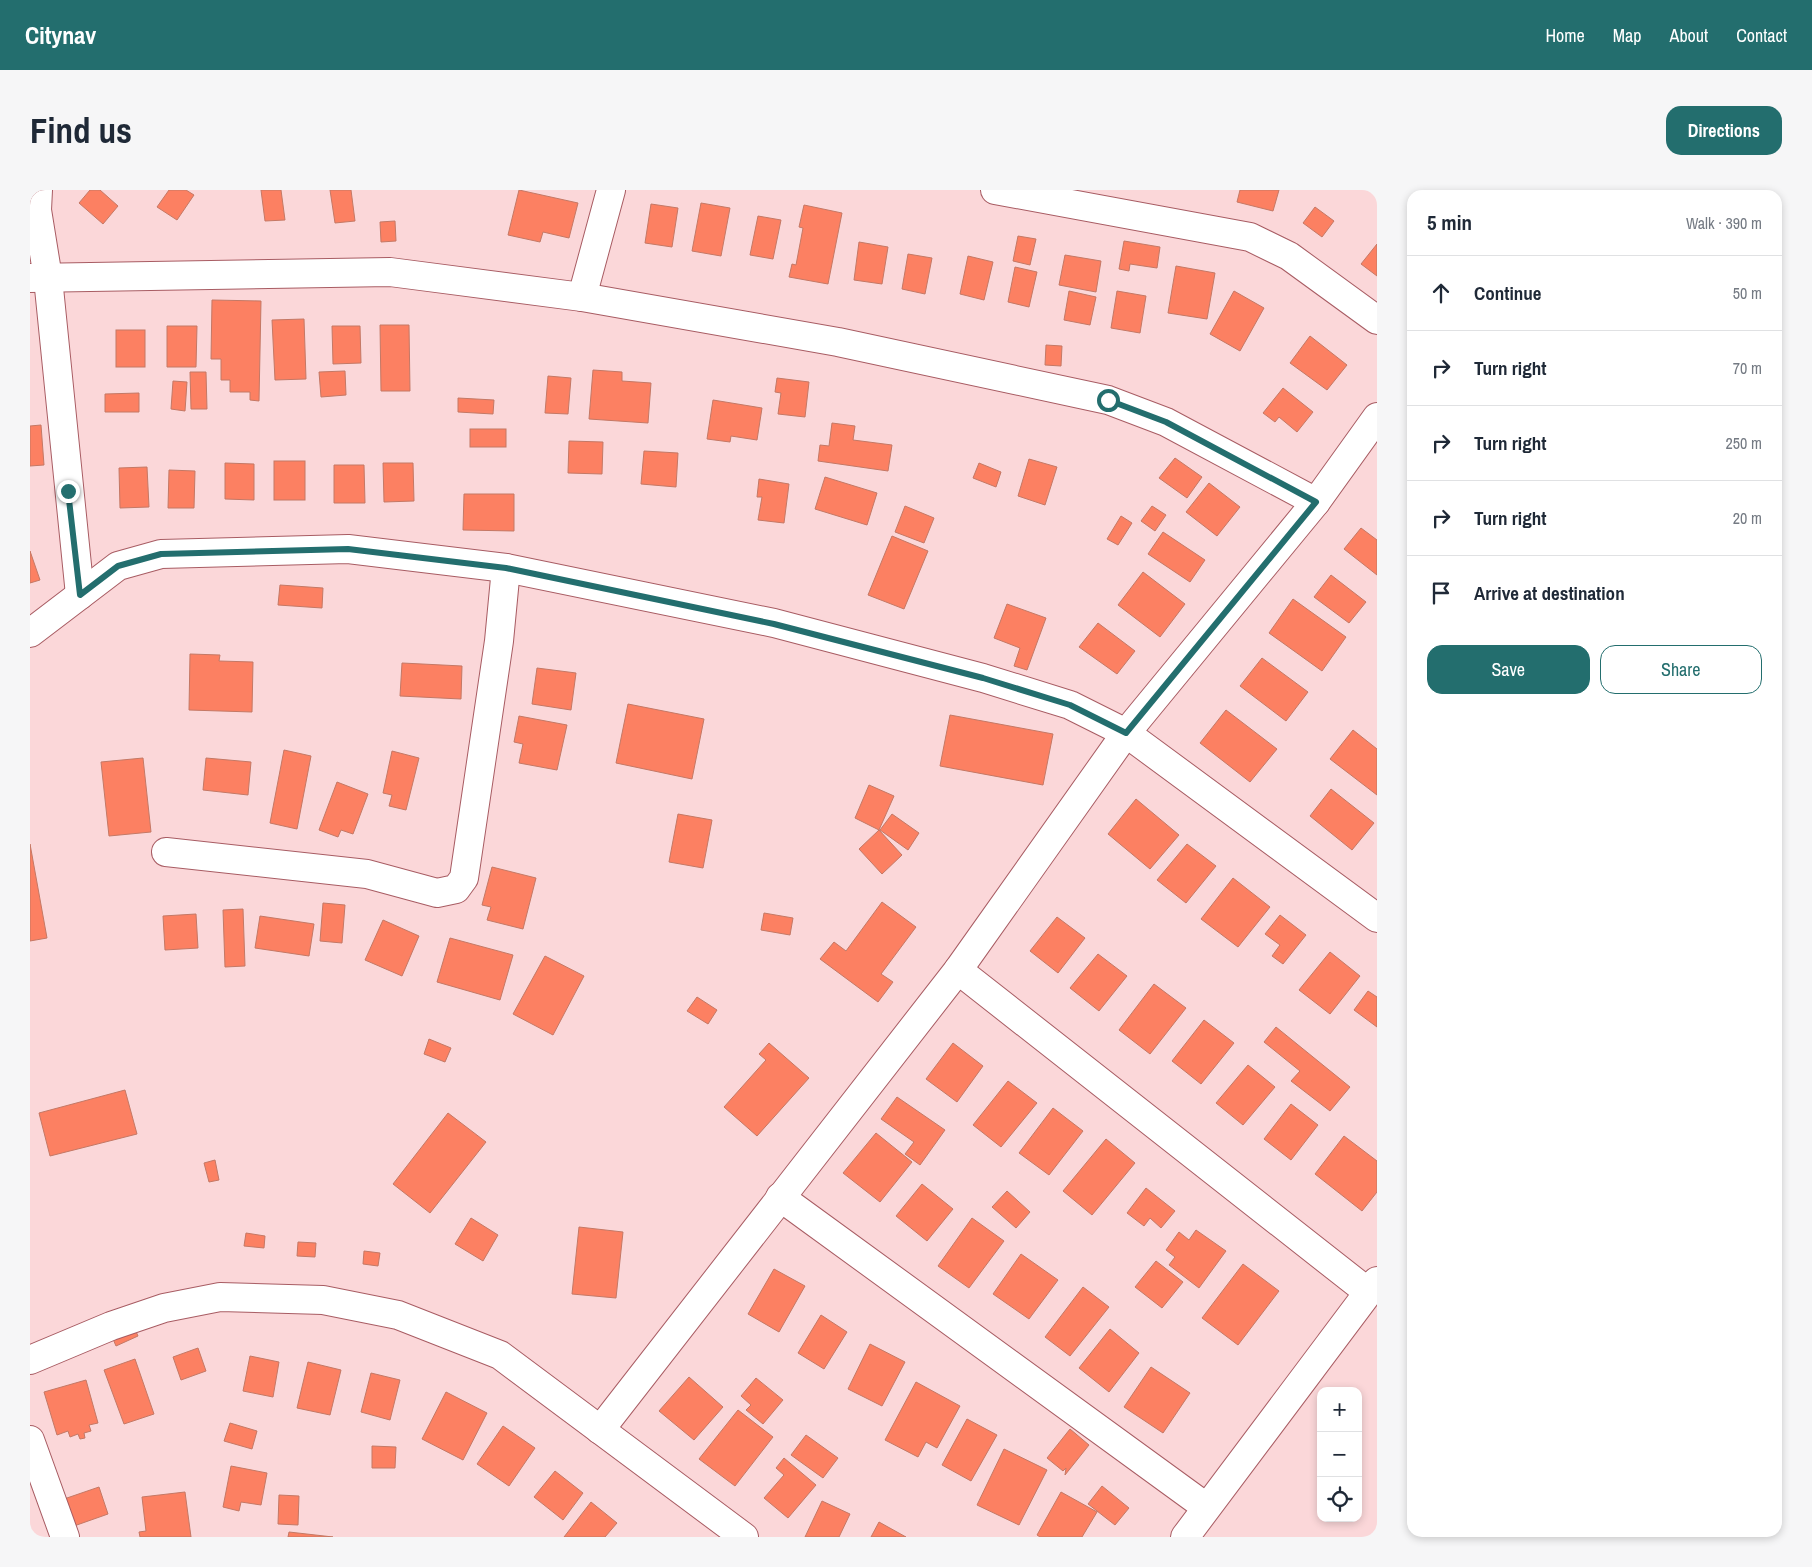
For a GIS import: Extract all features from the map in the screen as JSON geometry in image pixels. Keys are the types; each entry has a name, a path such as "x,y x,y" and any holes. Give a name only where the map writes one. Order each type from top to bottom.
{"street":[{"path":"38,190 39,278 80,595"},
{"path":"582,297 611,190"},
{"path":"995,190 1250,238 1289,256 1377,320"},
{"path":"39,278 390,272 582,297 838,342 1108,400 1166,422 1316,502"},
{"path":"600,1430 958,970 1126,733 1316,502 1377,418"},
{"path":"30,633 118,566 161,554 348,549 506,568 774,624 983,678 1070,705 1126,733 1376,916"},
{"path":"166,852 367,874 437,893 456,889 464,878 499,641 506,568"},
{"path":"958,970 1373,1286 1185,1537"},
{"path":"780,1197 1206,1507"},
{"path":"30,1360 111,1326 164,1308 220,1298 323,1300 398,1315 500,1355 744,1537"},
{"path":"30,1440 66,1537"}],"building":[{"path":"90,190 100,190 118,206 103,224 79,203"},
{"path":"169,190 186,190 194,195 177,220 157,207"},
{"path":"261,190 281,190 285,220 265,221"},
{"path":"330,190 351,190 355,221 335,223"},
{"path":"519,190 578,203 569,238 543,232 540,242 508,235"},
{"path":"1240,190 1279,190 1273,211 1237,202"},
{"path":"701,203 730,208 721,256 692,251"},
{"path":"651,204 678,208 672,247 645,243"},
{"path":"804,205 842,213 828,284 789,277 792,264 796,265 803,228 799,227"},
{"path":"1315,207 1334,221 1322,237 1303,223"},
{"path":"758,216 781,220 773,259 750,255"},
{"path":"395,221 396,241 381,242 380,222"},
{"path":"1018,236 1036,239 1030,265 1013,261"},
{"path":"1124,241 1160,247 1157,268 1130,264 1129,271 1119,269"},
{"path":"859,242 888,247 882,284 854,280"},
{"path":"1377,244 1377,276 1361,264"},
{"path":"908,254 932,258 925,294 902,289"},
{"path":"1065,255 1101,261 1096,292 1059,285"},
{"path":"968,256 993,262 984,300 960,294"},
{"path":"1176,266 1215,273 1207,319 1168,313"},
{"path":"1015,267 1037,272 1029,307 1008,302"},
{"path":"1069,291 1096,297 1090,325 1064,320"},
{"path":"1117,291 1146,296 1140,333 1111,328"},
{"path":"1234,291 1264,308 1240,351 1210,334"},
{"path":"212,300 261,301 259,401 250,400 250,392 230,392 230,380 221,380 221,359 211,359"},
{"path":"304,319 306,379 275,380 272,320"},
{"path":"380,325 409,325 410,391 381,391"},
{"path":"167,326 197,326 196,367 167,367"},
{"path":"332,326 360,326 361,363 333,364"},
{"path":"116,330 145,330 145,367 116,367"},
{"path":"1310,336 1347,365 1327,390 1290,363"},
{"path":"1046,345 1062,346 1061,366 1045,365"},
{"path":"593,370 622,372 622,381 651,383 648,423 589,419"},
{"path":"345,371 346,395 321,397 319,372"},
{"path":"190,372 206,372 207,409 191,409"},
{"path":"548,376 571,378 568,414 545,413"},
{"path":"777,378 809,382 805,417 778,414 781,393 775,392"},
{"path":"173,381 187,382 185,411 171,409"},
{"path":"1283,388 1313,412 1297,432 1279,417 1275,422 1263,413"},
{"path":"139,393 139,412 105,412 105,394"},
{"path":"458,398 494,400 493,414 458,412"},
{"path":"713,400 762,408 757,440 731,436 730,442 707,439"},
{"path":"832,423 855,426 853,440 892,445 888,471 818,461 820,445 829,446"},
{"path":"41,425 44,465 30,466 30,426"},
{"path":"470,429 506,429 506,447 470,447"},
{"path":"569,441 603,442 602,474 568,473"},
{"path":"644,451 678,453 676,487 641,484"},
{"path":"1175,458 1202,477 1187,498 1159,478"},
{"path":"1029,459 1057,467 1045,505 1018,496"},
{"path":"274,461 305,461 305,500 274,500"},
{"path":"225,463 254,464 254,500 225,499"},
{"path":"383,463 413,463 414,501 384,502"},
{"path":"979,463 1001,472 996,487 973,478"},
{"path":"334,465 364,465 365,503 334,503"},
{"path":"147,467 149,507 120,508 119,468"},
{"path":"169,470 195,471 194,508 168,508"},
{"path":"825,477 877,493 867,525 815,509"},
{"path":"759,479 789,484 784,523 758,520 762,497 757,497"},
{"path":"1209,483 1240,507 1217,536 1186,512"},
{"path":"464,494 514,494 514,531 463,530"},
{"path":"905,506 934,518 924,543 895,532"},
{"path":"1152,506 1166,515 1155,531 1141,521"},
{"path":"1121,516 1132,523 1118,545 1107,539"},
{"path":"1361,528 1377,540 1377,575 1344,549"},
{"path":"1163,532 1205,560 1190,582 1148,554"},
{"path":"892,536 928,551 904,609 868,595"},
{"path":"30,551 40,580 30,583"},
{"path":"1143,572 1185,604 1160,637 1118,605"},
{"path":"1331,575 1366,602 1349,623 1314,597"},
{"path":"280,585 323,588 322,608 278,605"},
{"path":"1293,599 1346,637 1322,671 1269,633"},
{"path":"1007,604 1046,618 1027,670 1014,666 1020,648 994,638"},
{"path":"1098,623 1135,651 1117,674 1079,647"},
{"path":"190,654 220,655 219,661 253,662 252,712 189,710"},
{"path":"1262,658 1308,692 1286,721 1240,686"},
{"path":"402,663 462,666 461,699 400,696"},
{"path":"537,668 576,673 571,710 532,704"},
{"path":"628,704 704,719 692,779 616,763"},
{"path":"1226,710 1277,749 1250,782 1200,743"},
{"path":"950,715 1053,734 1043,785 940,766"},
{"path":"519,716 567,725 557,770 519,763 523,744 514,742"},
{"path":"1353,730 1377,749 1377,795 1330,759"},
{"path":"284,750 311,756 297,829 270,823"},
{"path":"392,751 419,758 406,810 389,806 392,795 383,793"},
{"path":"143,758 151,832 109,836 101,762"},
{"path":"206,758 251,762 248,795 203,790"},
{"path":"337,782 368,794 353,834 341,830 338,837 319,830"},
{"path":"869,785 894,796 879,830 855,818"},
{"path":"1331,789 1374,823 1352,850 1310,816"},
{"path":"1136,799 1179,835 1150,869 1108,834"},
{"path":"678,814 712,820 703,868 669,862"},
{"path":"892,814 919,833 908,850 880,830"},
{"path":"879,830 902,855 882,874 859,849"},
{"path":"30,844 47,938 30,941"},
{"path":"1187,844 1216,866 1186,903 1157,880"},
{"path":"492,867 536,878 523,929 487,920 491,907 482,905"},
{"path":"1233,878 1270,907 1238,947 1201,919"},
{"path":"882,902 916,927 881,974 893,982 878,1002 820,959 834,942 846,951"},
{"path":"323,903 345,905 342,943 320,941"},
{"path":"243,909 245,966 225,967 223,910"},
{"path":"764,913 793,918 790,935 761,930"},
{"path":"196,914 198,948 165,950 163,916"},
{"path":"1280,915 1306,935 1283,964 1272,956 1280,945 1265,934"},
{"path":"260,916 314,924 309,956 255,948"},
{"path":"1057,917 1085,938 1058,973 1030,951"},
{"path":"383,920 419,936 402,976 365,960"},
{"path":"450,938 513,955 500,1000 437,982"},
{"path":"1330,952 1360,976 1330,1014 1299,990"},
{"path":"1098,954 1127,976 1099,1011 1070,988"},
{"path":"545,956 584,976 553,1035 513,1014"},
{"path":"1154,984 1186,1008 1150,1054 1119,1030"},
{"path":"1368,991 1377,997 1377,1027 1354,1010"},
{"path":"697,997 717,1010 708,1024 687,1011"},
{"path":"1204,1020 1234,1043 1201,1084 1172,1061"},
{"path":"1276,1027 1350,1087 1330,1111 1291,1081 1300,1071 1264,1042"},
{"path":"429,1039 451,1048 445,1062 424,1054"},
{"path":"769,1043 809,1078 757,1136 724,1107 766,1060 759,1054"},
{"path":"953,1043 983,1066 957,1102 926,1079"},
{"path":"1248,1065 1275,1087 1243,1125 1216,1103"},
{"path":"1008,1081 1037,1103 1001,1147 973,1125"},
{"path":"125,1090 137,1134 50,1156 39,1113"},
{"path":"897,1097 945,1130 920,1165 905,1154 914,1142 881,1119"},
{"path":"1291,1104 1318,1125 1291,1160 1264,1139"},
{"path":"1053,1108 1083,1131 1049,1175 1019,1153"},
{"path":"448,1113 486,1142 430,1213 393,1184"},
{"path":"876,1133 912,1162 880,1202 843,1173"},
{"path":"1344,1136 1377,1161 1377,1192 1362,1211 1315,1174"},
{"path":"1106,1139 1135,1163 1092,1215 1063,1191"},
{"path":"215,1160 219,1180 209,1182 204,1163"},
{"path":"922,1184 953,1209 927,1241 896,1216"},
{"path":"1146,1188 1175,1211 1161,1228 1150,1218 1144,1226 1127,1213"},
{"path":"1007,1191 1030,1212 1016,1228 992,1207"},
{"path":"471,1218 498,1235 483,1261 455,1244"},
{"path":"972,1218 1004,1241 969,1288 938,1266"},
{"path":"579,1227 623,1232 616,1298 572,1294"},
{"path":"1196,1230 1226,1251 1199,1288 1169,1265 1175,1257 1166,1250 1179,1232 1189,1240"},
{"path":"246,1233 265,1236 264,1248 244,1246"},
{"path":"298,1242 316,1243 315,1257 297,1256"},
{"path":"364,1251 380,1253 378,1266 363,1264"},
{"path":"1021,1254 1058,1280 1029,1319 993,1294"},
{"path":"1156,1261 1183,1282 1162,1308 1135,1287"},
{"path":"1243,1264 1279,1291 1238,1345 1202,1318"},
{"path":"774,1269 805,1286 779,1332 748,1314"},
{"path":"1083,1287 1109,1307 1070,1356 1045,1337"},
{"path":"821,1315 847,1332 824,1369 798,1353"},
{"path":"132,1322 138,1336 116,1346 110,1332"},
{"path":"1110,1329 1139,1353 1109,1392 1079,1368"},
{"path":"870,1344 905,1362 882,1406 848,1389"},
{"path":"198,1348 206,1371 181,1380 173,1357"},
{"path":"250,1356 279,1362 273,1397 243,1391"},
{"path":"135,1359 154,1414 124,1424 104,1370"},
{"path":"308,1362 341,1370 330,1415 297,1408"},
{"path":"1151,1367 1190,1393 1163,1433 1124,1407"},
{"path":"371,1373 400,1380 390,1420 361,1412"},
{"path":"689,1377 723,1407 694,1440 659,1411"},
{"path":"756,1378 783,1400 763,1424 746,1410 751,1405 741,1396"},
{"path":"86,1380 98,1423 89,1425 91,1431 84,1433 85,1438 80,1439 78,1434 70,1437 68,1431 57,1435 44,1392"},
{"path":"916,1382 960,1406 937,1448 926,1442 918,1457 885,1440"},
{"path":"446,1392 487,1413 463,1460 422,1439"},
{"path":"738,1410 773,1437 735,1486 699,1459"},
{"path":"967,1419 997,1435 971,1481 942,1465"},
{"path":"230,1423 257,1431 252,1449 224,1441"},
{"path":"503,1426 535,1448 509,1486 477,1464"},
{"path":"1070,1429 1089,1445 1065,1475 1066,1468 1063,1471 1047,1458"},
{"path":"806,1435 838,1458 823,1478 791,1455"},
{"path":"372,1446 396,1447 395,1468 372,1468"},
{"path":"1004,1449 1047,1470 1019,1525 977,1505"},
{"path":"784,1458 816,1485 788,1518 764,1498 784,1475 776,1468"},
{"path":"231,1466 267,1473 261,1505 241,1502 239,1511 223,1507"},
{"path":"555,1471 583,1493 563,1520 534,1497"},
{"path":"1102,1486 1129,1508 1115,1525 1088,1504"},
{"path":"99,1487 108,1514 74,1526 64,1499"},
{"path":"185,1492 191,1537 140,1537 139,1532 146,1531 142,1497"},
{"path":"1061,1492 1097,1512 1082,1537 1040,1537 1037,1535"},
{"path":"279,1495 299,1496 298,1525 278,1524"},
{"path":"822,1501 850,1514 839,1537 805,1537"},
{"path":"591,1502 617,1523 605,1537 564,1537"},
{"path":"879,1522 906,1537 871,1537"},
{"path":"289,1532 333,1537 288,1537"}],"route":[{"path":"68,491 80,595 118,566 161,554 348,549 506,568 774,624 983,678 1070,705 1126,733 1316,502 1166,422 1108,400"}]}
